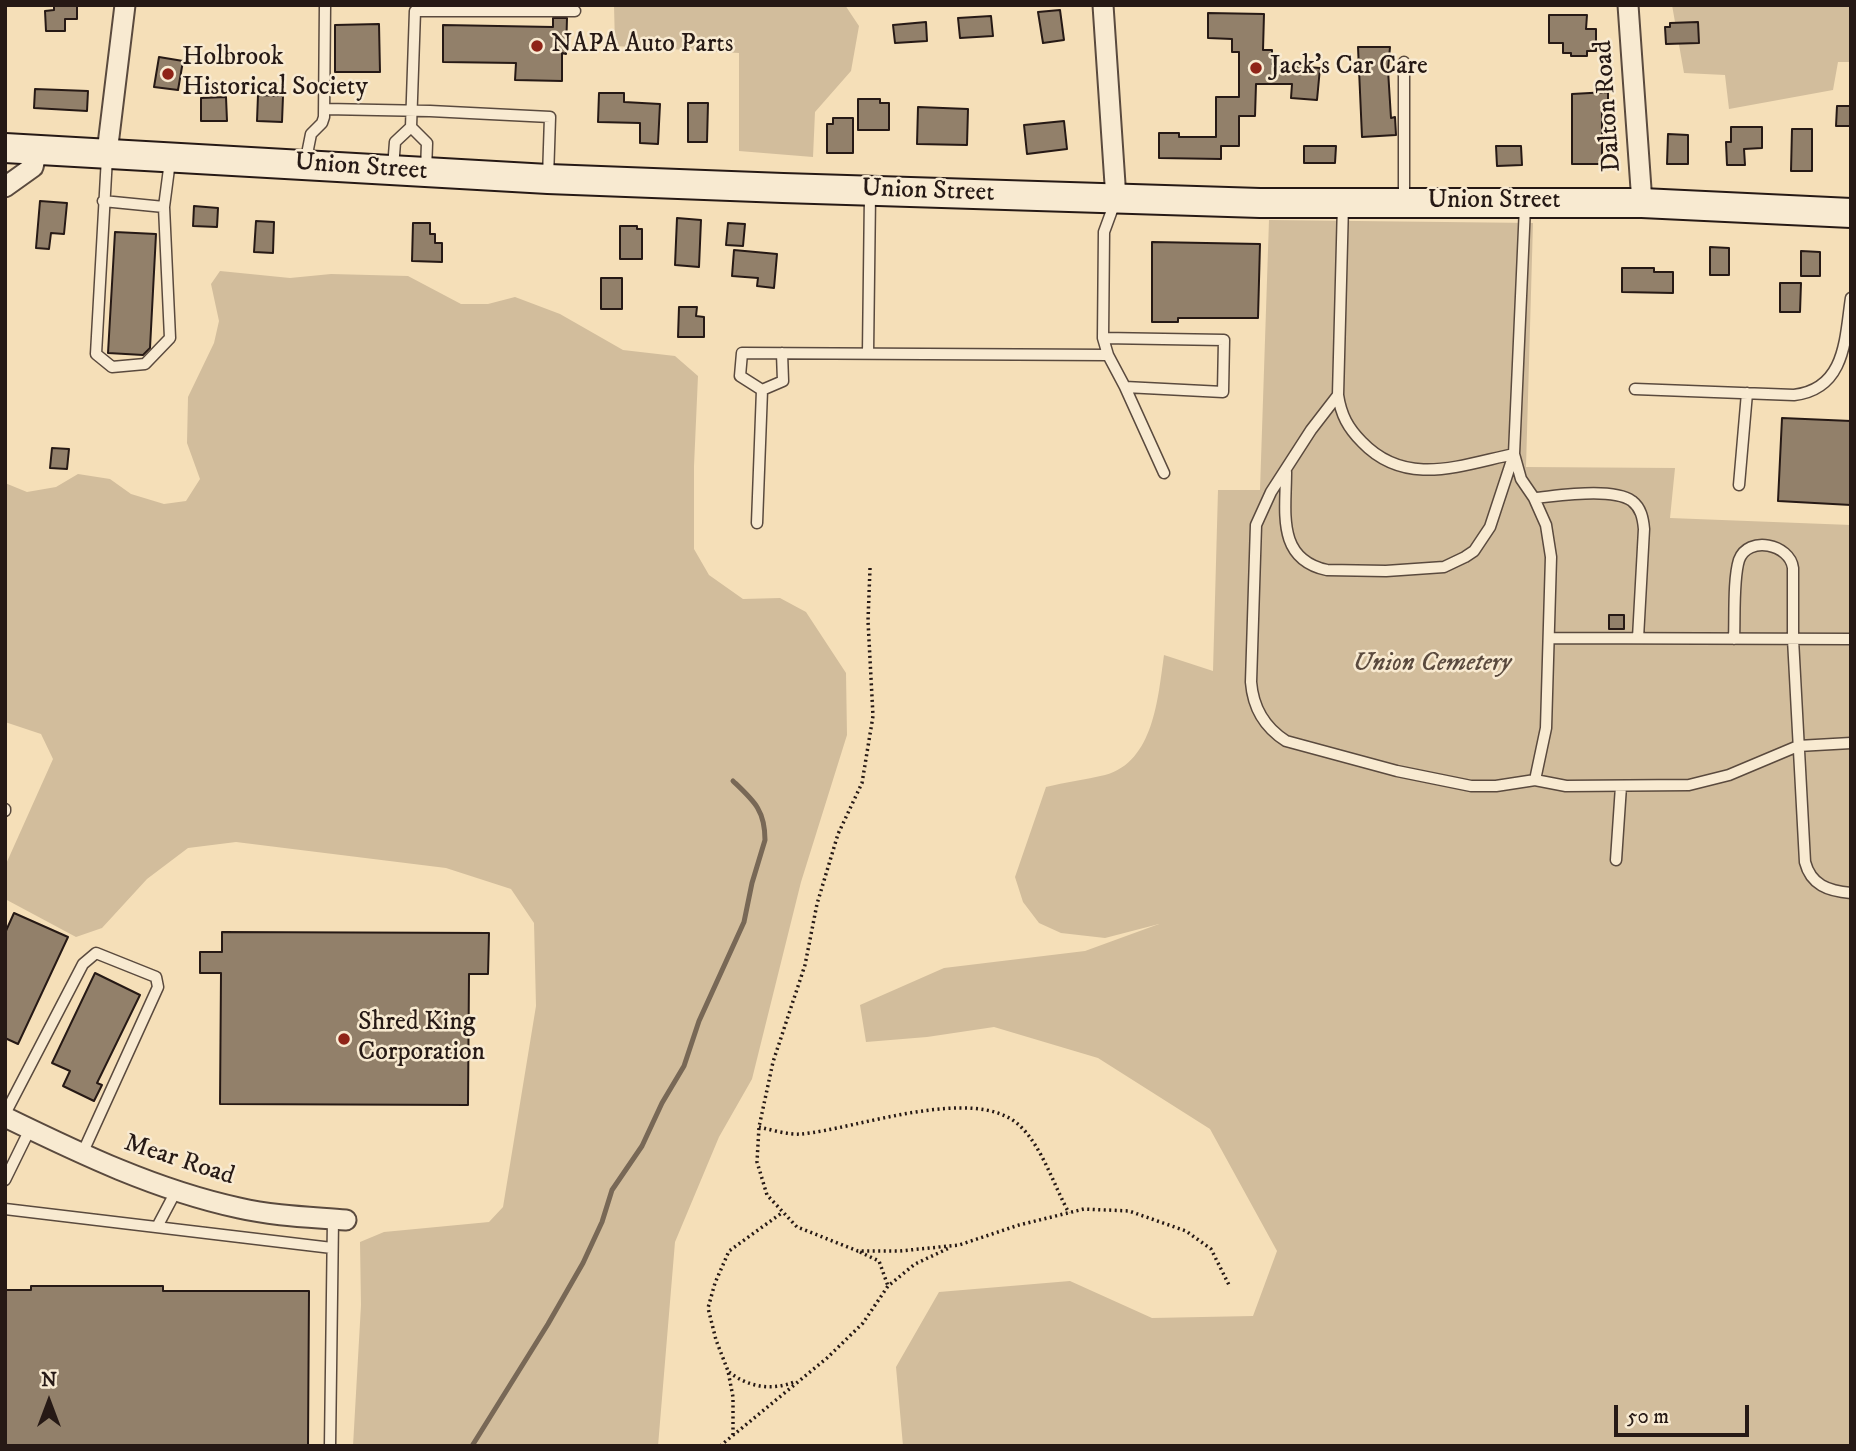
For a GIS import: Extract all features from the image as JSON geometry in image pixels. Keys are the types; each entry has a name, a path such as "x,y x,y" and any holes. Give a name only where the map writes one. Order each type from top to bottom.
{"main road":[{"name":"Union Street","path":"5,148 548,179 1260,203 1525,201 1642,203 1851,213"}],"street":[{"path":"107,153 124,5"},
{"path":"1103,5 1116,198"},
{"name":"Dalton Road","path":"1628,5 1642,203"},
{"path":"5,187 33,167 37,150"},
{"name":"Mear Road","path":"5,1116 82,1154 176,1191 242,1209 339,1220"}],"lane":[{"path":"305,165 311,134 322,123 325,109 324,5"},
{"path":"393,171 395,142 411,127 415,11 575,11"},
{"path":"1404,62 1404,202"},
{"path":"325,109 551,117 548,179"},
{"path":"411,127 427,144 426,173"},
{"path":"107,153 96,354 112,367 145,364 170,338 164,207 171,157"},
{"path":"868,353 870,190"},
{"path":"1116,198 1104,232 1103,338 1108,355 1164,473"},
{"path":"103,201 164,207"},
{"path":"1286,471 1287,530 1291,545 1301,559 1317,568 1427,569 1455,563 1474,551 1496,512 1514,454 1525,201"},
{"path":"1343,202 1338,395 1343,416 1373,454 1398,467 1428,470 1514,454"},
{"path":"1635,389 1804,394 1829,378 1843,353 1851,298"},
{"path":"1103,338 1224,341 1223,392 1125,387"},
{"path":"762,390 740,376 743,353 1108,355"},
{"path":"762,390 783,381 782,353"},
{"path":"757,523 762,390"},
{"path":"1739,485 1747,393"},
{"path":"1338,395 1311,430 1271,492 1260,514 1255,537 1251,682 1255,705 1275,734 1297,745 1397,771 1483,787 1535,780 1558,785 1671,787 1705,782 1798,746 1851,743"},
{"path":"1514,454 1521,479 1534,498 1549,540 1546,728 1535,780"},
{"path":"1534,498 1613,494 1627,498 1639,508 1644,529 1638,638"},
{"path":"1734,639 1740,559 1746,550 1760,546 1784,551 1793,564 1793,639 1805,862 1815,881 1828,889 1851,893"},
{"path":"1549,638 1851,639"},
{"path":"1616,860 1621,786"},
{"path":"5,1116 83,964 96,953 156,977 158,987 82,1154"},
{"path":"5,1180 30,1129"},
{"path":"158,1227 176,1191"},
{"path":"5,1209 332,1248"},
{"path":"330,1446 332,1248 339,1220"}],"path":[{"path":"870,568 868,621 873,716 862,783 838,834 817,904 805,965 773,1062 759,1127 757,1162 767,1195 797,1227 879,1261 888,1286"},
{"path":"759,1127 799,1134 933,1109 991,1110 1019,1125 1046,1163 1069,1213"},
{"path":"720,1446 827,1358 863,1322 888,1286 915,1264 954,1246 1020,1225 1084,1209 1129,1211 1186,1231 1211,1249 1229,1285"},
{"path":"733,1435 733,1397 728,1371 708,1308 729,1251 783,1212"},
{"path":"858,1251 900,1251 954,1246"},
{"path":"728,1371 738,1379 760,1387 782,1387 799,1380"}],"green space":[{"path":"614,5 845,5 859,26 851,71 815,112 813,157 739,151 739,53 615,46"},
{"path":"1672,5 1851,5 1851,62 1838,62 1833,90 1729,109 1725,75 1684,73"},
{"name":"Union Cemetery","path":"1269,220 1533,223 1526,467 1675,468 1670,518 1851,525 1851,1446 903,1446 896,1367 939,1292 1070,1281 1152,1318 1253,1316 1277,1251 1210,1129 1098,1058 994,1027 927,1037 866,1042 860,1005 944,968 1085,951 1159,924 1105,938 1061,933 1039,923 1023,902 1015,877 1046,787 1105,775 1121,768 1134,757 1151,726 1164,655 1213,671 1218,490 1260,490"},
{"path":"220,271 290,278 331,274 408,276 461,304 488,304 515,297 560,314 623,350 675,356 698,376 694,549 709,575 743,599 780,598 806,612 846,673 847,735 801,882 752,1079 719,1137 675,1242 658,1446 353,1446 361,1305 360,1242 384,1232 489,1222 503,1207 536,1006 534,923 511,889 446,868 236,842 188,848 147,879 102,928 76,937 5,899 6,864 53,759 41,734 5,722 5,483 27,492 56,487 78,474 110,479 131,494 164,504 186,501 200,479 187,443 188,397 214,343 219,321 211,284"}],"building":[{"path":"54,5 77,5 77,19 65,19 65,31 46,31 45,11 54,10"},
{"path":"1060,10 1064,40 1043,43 1038,12"},
{"path":"1208,13 1264,14 1263,50 1272,50 1272,64 1320,68 1317,100 1291,98 1292,84 1256,84 1255,116 1239,116 1239,146 1221,146 1221,159 1159,158 1159,133 1179,133 1179,137 1216,137 1216,97 1239,97 1239,52 1232,52 1232,39 1208,38"},
{"path":"1549,15 1587,15 1586,29 1596,29 1596,51 1587,51 1587,56 1571,56 1571,53 1563,53 1563,43 1549,43"},
{"path":"991,16 993,36 960,38 958,18"},
{"path":"553,18 567,18 566,54 562,53 562,81 515,80 516,63 443,62 443,25 553,27"},
{"path":"926,22 927,41 895,43 893,25"},
{"path":"1698,22 1699,43 1666,44 1665,27 1670,27 1670,23"},
{"path":"379,24 380,72 335,72 335,25"},
{"path":"1358,47 1390,47 1388,70 1391,118 1395,117 1396,135 1362,137"},
{"name":"Holbrook Historical Society","path":"159,57 183,61 178,90 154,87"},
{"path":"35,89 88,91 87,111 34,108"},
{"path":"1608,92 1608,110 1602,110 1602,164 1572,164 1572,94"},
{"path":"599,93 624,93 624,102 660,104 658,144 640,143 640,123 598,122"},
{"path":"258,95 283,96 282,122 257,121"},
{"path":"226,97 227,121 201,121 201,98"},
{"path":"858,99 880,99 880,103 889,103 889,130 858,130"},
{"path":"688,103 708,103 707,142 688,142"},
{"path":"1837,106 1851,106 1851,126 1836,126"},
{"path":"918,107 968,109 967,145 917,144"},
{"path":"833,118 853,118 853,153 827,153 827,124 833,124"},
{"path":"1064,121 1067,149 1027,154 1024,125"},
{"path":"1731,127 1762,127 1762,148 1744,149 1745,165 1727,165 1726,142 1731,142"},
{"path":"1792,129 1812,129 1812,171 1791,171"},
{"path":"1668,134 1688,135 1688,164 1667,164"},
{"path":"1304,146 1336,146 1335,163 1304,163"},
{"path":"1496,146 1521,146 1522,165 1497,166"},
{"path":"40,201 67,203 64,234 51,233 49,249 36,248"},
{"path":"194,206 218,208 217,227 193,226"},
{"path":"677,218 701,220 699,267 675,265"},
{"path":"256,221 274,222 273,253 254,252"},
{"path":"413,223 430,223 430,234 435,234 435,243 442,243 442,262 412,261"},
{"path":"728,223 745,224 743,246 726,245"},
{"path":"620,226 637,226 637,229 642,229 642,259 620,259"},
{"path":"115,232 156,234 150,348 143,355 108,353"},
{"path":"1152,242 1260,244 1258,318 1178,318 1178,322 1152,322"},
{"path":"1710,247 1729,248 1729,275 1710,275"},
{"path":"734,250 777,254 774,288 757,286 758,278 732,276"},
{"path":"1801,251 1820,252 1820,276 1801,276"},
{"path":"1622,268 1654,268 1654,272 1673,272 1673,293 1622,292"},
{"path":"601,278 622,278 622,309 601,309"},
{"path":"1780,283 1801,283 1800,312 1780,312"},
{"path":"679,307 697,307 696,316 704,317 704,337 678,337"},
{"path":"1782,418 1851,421 1851,505 1778,501"},
{"path":"52,448 69,449 67,469 50,468"},
{"path":"1609,615 1624,615 1624,629 1609,629"},
{"path":"14,913 68,937 18,1044 5,1038 5,933"},
{"name":"Shred King Corporation","path":"222,932 489,933 488,974 469,974 468,1105 220,1104 221,973 200,973 200,952 222,952"},
{"path":"95,973 140,995 97,1083 102,1085 94,1101 63,1086 70,1071 52,1063"},
{"path":"31,1286 163,1286 163,1291 309,1291 308,1446 5,1446 5,1290 31,1290"}],"waterway":[{"path":"472,1446 583,1263 602,1222 612,1190 642,1146 662,1103 684,1066 699,1021 744,922 765,840 763,821 757,807 733,781"}],"place":[{"name":"NAPA Auto Parts","path":"537,46"},
{"name":"Jack's Car Care","path":"1256,68"},
{"name":"Holbrook Historical Society","path":"168,74"},
{"name":"Shred King Corporation","path":"344,1039"}]}
